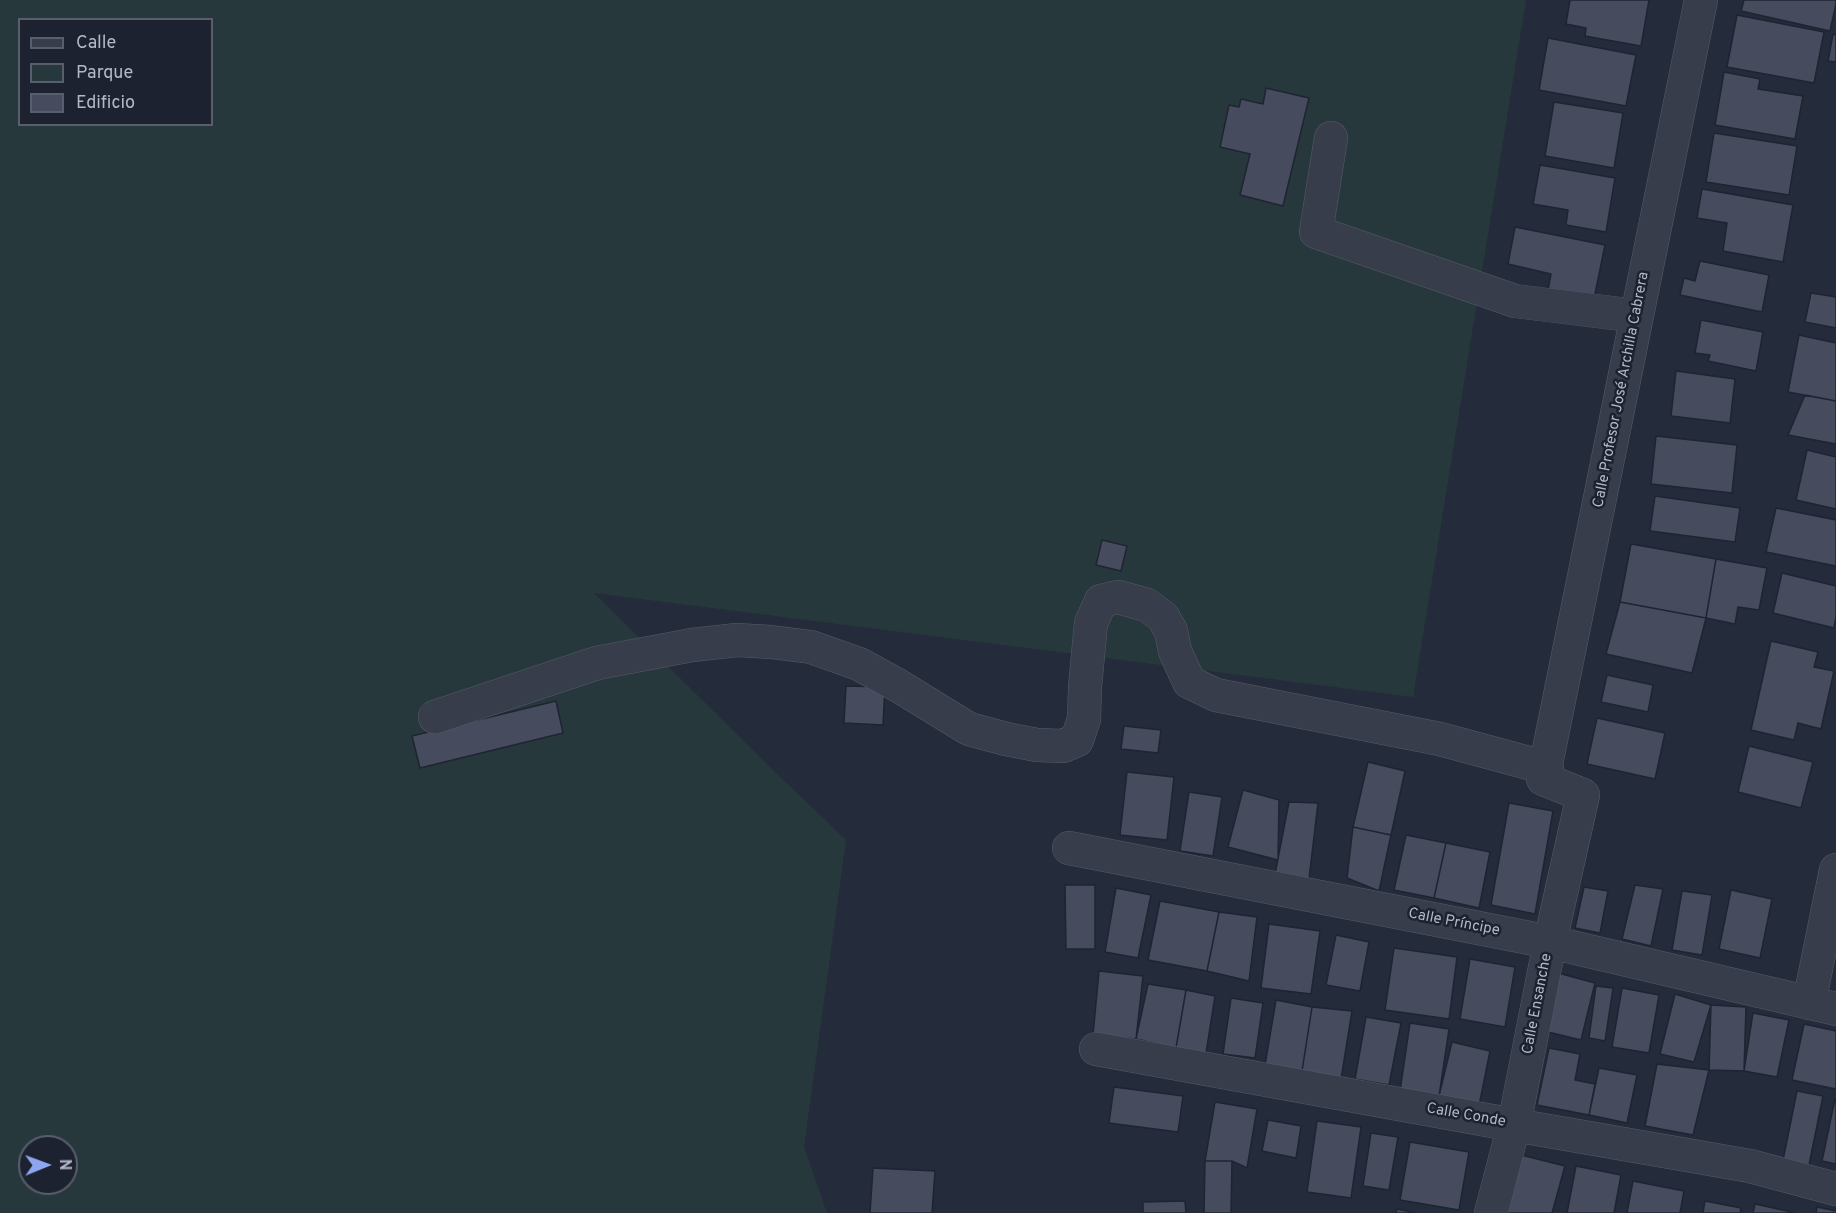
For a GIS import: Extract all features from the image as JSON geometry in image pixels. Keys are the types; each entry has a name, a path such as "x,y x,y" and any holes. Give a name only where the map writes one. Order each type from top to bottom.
{"street":[{"name":"Calle Profesor José Archilla Cabrera","path":"1545,774 1701,0"},
{"path":"1331,138 1316,232 1515,301 1637,316"},
{"path":"435,717 597,663 692,645 737,640 760,641 811,647 859,664 969,729 1037,745 1063,746 1077,740 1084,719 1091,623 1101,601 1118,597 1147,605 1163,617 1171,631 1175,651 1190,682 1216,695 1440,740 1545,774"},
{"name":"Calle Ensanche","path":"1491,1213 1514,1125 1550,942 1583,795 1545,774"},
{"name":"Calle Príncipe","path":"1069,848 1550,942 1822,1006"},
{"path":"1822,1006 1836,870"},
{"name":"Calle Conde","path":"1096,1049 1750,1166 1836,1189"}],"green space":[{"path":"0,0 1526,0 1413,697 594,593 846,840 804,1147 827,1213 0,1213"}],"building":[{"path":"1570,0 1649,0 1641,46 1585,36 1586,28 1566,24"},
{"path":"1744,0 1836,0 1836,4 1830,31 1741,11"},
{"path":"1737,15 1824,32 1814,83 1727,67"},
{"path":"1833,34 1836,35 1836,62 1828,61"},
{"path":"1548,38 1636,55 1626,106 1539,90"},
{"path":"1724,72 1760,79 1758,89 1803,96 1795,139 1715,125"},
{"path":"1266,88 1309,98 1283,206 1240,195 1250,154 1220,147 1229,105 1239,107 1241,99 1263,104"},
{"path":"1554,102 1623,113 1614,168 1545,156"},
{"path":"1714,133 1797,146 1789,195 1706,182"},
{"path":"1540,165 1615,178 1606,232 1566,225 1568,210 1533,204"},
{"path":"1702,189 1793,205 1783,262 1723,251 1727,223 1697,218"},
{"path":"1515,227 1605,245 1594,299 1548,290 1551,274 1508,264"},
{"path":"1700,261 1769,275 1762,312 1680,295 1684,278 1695,281"},
{"path":"1811,293 1836,297 1836,328 1805,322"},
{"path":"1701,320 1763,332 1756,371 1708,361 1710,355 1695,353"},
{"path":"1799,335 1836,343 1836,401 1788,392"},
{"path":"1676,371 1735,379 1730,423 1671,416"},
{"path":"1805,395 1836,401 1836,444 1788,435"},
{"path":"1656,436 1737,445 1732,493 1651,484"},
{"path":"1807,450 1836,457 1836,509 1796,500"},
{"path":"1655,496 1740,508 1735,542 1650,531"},
{"path":"1776,508 1836,520 1836,566 1766,552"},
{"path":"1102,540 1127,546 1121,571 1096,565"},
{"path":"1631,544 1716,559 1706,618 1620,602"},
{"path":"1716,559 1767,568 1759,610 1738,607 1735,624 1706,618"},
{"path":"1782,573 1836,586 1834,628 1773,613"},
{"path":"1620,602 1706,618 1692,673 1606,654"},
{"path":"1771,641 1818,652 1814,667 1834,671 1821,729 1798,723 1794,740 1751,730"},
{"path":"1607,675 1653,685 1648,712 1601,702"},
{"path":"846,686 885,687 883,725 844,723"},
{"path":"556,701 563,733 420,768 412,736"},
{"path":"1597,718 1665,733 1655,779 1587,764"},
{"path":"1124,726 1161,730 1158,753 1121,749"},
{"path":"1749,746 1813,762 1801,808 1738,792"},
{"path":"1368,762 1405,771 1391,835 1353,827"},
{"path":"1127,772 1174,777 1167,840 1120,835"},
{"path":"1243,790 1279,800 1278,860 1228,847"},
{"path":"1189,792 1222,797 1213,856 1180,851"},
{"path":"1289,802 1318,803 1309,879 1275,874"},
{"path":"1509,803 1553,811 1535,914 1491,905"},
{"path":"1353,827 1391,835 1379,891 1347,878"},
{"path":"1406,835 1446,843 1434,898 1394,890"},
{"path":"1446,843 1490,852 1479,908 1434,898"},
{"path":"1065,885 1095,885 1095,949 1066,949"},
{"path":"1635,885 1663,889 1651,946 1622,939"},
{"path":"1584,887 1608,891 1600,933 1575,928"},
{"path":"1116,888 1151,895 1138,958 1105,952"},
{"path":"1731,890 1772,899 1760,958 1719,949"},
{"path":"1682,891 1712,895 1702,955 1672,950"},
{"path":"1160,901 1219,912 1207,971 1148,960"},
{"path":"1219,912 1257,917 1249,981 1207,971"},
{"path":"1269,924 1320,931 1311,994 1261,988"},
{"path":"1336,935 1369,942 1360,991 1326,985"},
{"path":"1394,948 1457,957 1449,1019 1385,1010"},
{"path":"1470,959 1515,967 1505,1027 1460,1019"},
{"path":"1099,971 1143,976 1136,1039 1093,1035"},
{"path":"1558,973 1595,983 1581,1040 1544,1031"},
{"path":"1148,984 1186,990 1176,1048 1136,1039"},
{"path":"1596,986 1613,988 1605,1041 1589,1038"},
{"path":"1622,988 1659,995 1649,1053 1612,1047"},
{"path":"1186,990 1215,996 1206,1053 1176,1048"},
{"path":"1675,994 1711,1005 1694,1062 1660,1054"},
{"path":"1231,998 1263,1003 1255,1058 1223,1054"},
{"path":"1276,1000 1312,1007 1302,1071 1265,1065"},
{"path":"1711,1005 1746,1007 1744,1071 1709,1070"},
{"path":"1312,1007 1352,1011 1341,1079 1302,1071"},
{"path":"1753,1013 1789,1020 1777,1077 1744,1071"},
{"path":"1366,1017 1401,1023 1389,1085 1355,1079"},
{"path":"1410,1023 1449,1029 1439,1096 1400,1091"},
{"path":"1804,1024 1836,1031 1836,1089 1792,1080"},
{"path":"1452,1042 1490,1051 1479,1106 1439,1096"},
{"path":"1549,1048 1580,1054 1575,1080 1595,1084 1589,1115 1537,1105"},
{"path":"1657,1064 1709,1070 1693,1135 1645,1126"},
{"path":"1599,1068 1637,1075 1627,1123 1589,1115"},
{"path":"1114,1087 1183,1096 1178,1132 1109,1123"},
{"path":"1797,1091 1823,1096 1809,1165 1783,1160"},
{"path":"1836,1099 1836,1164 1822,1161"},
{"path":"1215,1102 1257,1109 1247,1168 1232,1161 1205,1161"},
{"path":"1268,1120 1301,1126 1296,1158 1262,1151"},
{"path":"1317,1121 1361,1127 1351,1198 1307,1192"},
{"path":"1371,1133 1398,1137 1389,1190 1363,1186"},
{"path":"1410,1142 1469,1152 1459,1210 1400,1200"},
{"path":"1517,1154 1565,1166 1552,1213 1502,1213"},
{"path":"1205,1161 1232,1161 1231,1213 1204,1213"},
{"path":"1576,1166 1621,1175 1614,1213 1567,1213"},
{"path":"873,1168 935,1171 932,1213 870,1213"},
{"path":"1633,1181 1684,1191 1680,1213 1627,1213"},
{"path":"1185,1201 1186,1213 1143,1213 1143,1202"},
{"path":"1705,1201 1741,1208 1740,1213 1703,1213"},
{"path":"1755,1204 1796,1213 1753,1213"},
{"path":"1817,1207 1836,1211 1836,1213 1816,1213"},
{"path":"1397,1209 1416,1213 1396,1213"}]}
